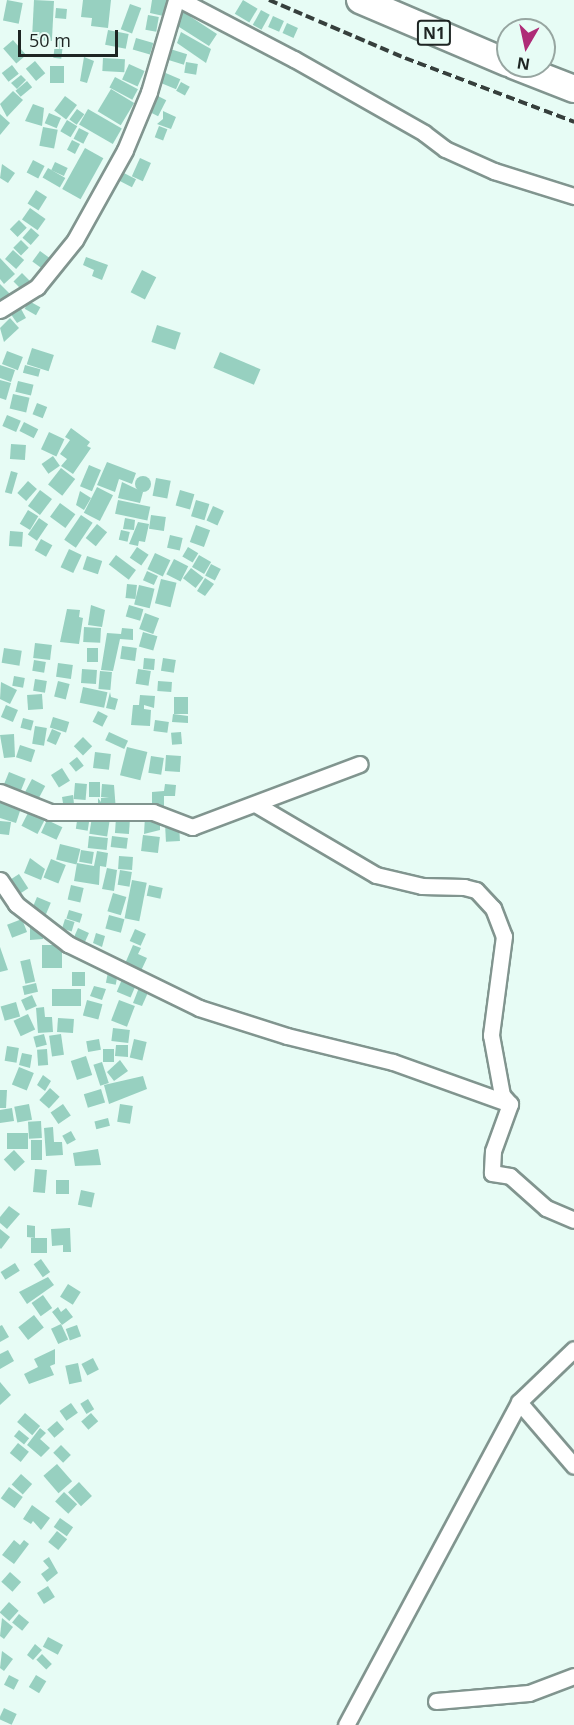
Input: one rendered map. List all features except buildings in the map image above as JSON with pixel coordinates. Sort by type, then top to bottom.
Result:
[{"type":"highway","name":"N1","points":[[360,0],[496,58]]},
{"type":"highway","points":[[546,78],[574,89]]},
{"type":"street","points":[[0,310],[37,287],[79,231],[124,150],[145,101],[176,0]]},
{"type":"street","points":[[181,0],[211,13],[364,99],[445,149],[494,171],[574,196]]},
{"type":"street","points":[[0,792],[50,812],[153,812],[192,827],[257,805],[360,764]]},
{"type":"street","points":[[257,805],[376,875],[422,886],[464,886],[476,890],[493,908],[504,936],[491,1035],[502,1095],[510,1104]]},
{"type":"street","points":[[0,880],[16,904],[68,944],[200,1008],[287,1036],[382,1059],[510,1104]]},
{"type":"street","points":[[510,1104],[493,1151],[492,1173],[510,1176],[546,1208],[574,1220]]},
{"type":"street","points":[[346,1725],[519,1401],[574,1349]]},
{"type":"street","points":[[519,1401],[574,1466]]},
{"type":"street","points":[[436,1701],[528,1692],[574,1676]]},
{"type":"railway","points":[[269,0],[405,58],[574,122]]}]
